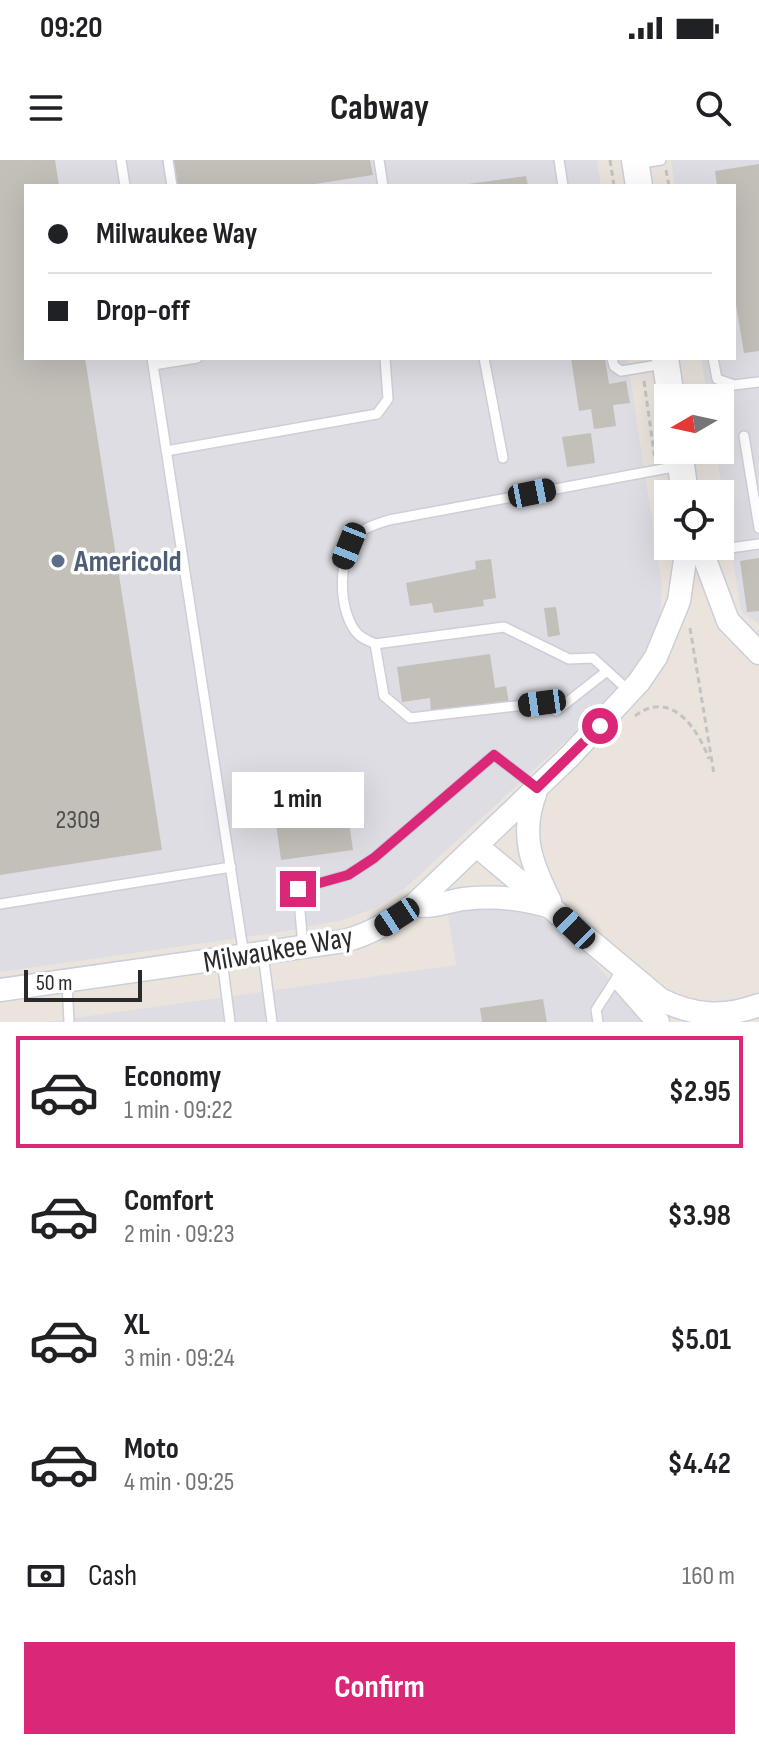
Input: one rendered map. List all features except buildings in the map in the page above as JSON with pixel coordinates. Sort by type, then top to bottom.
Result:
[{"type":"main road","points":[[665,361],[669,384]]},
{"type":"street","name":"Milwaukee Way","points":[[0,990],[243,957],[362,936],[414,905],[537,788],[625,713],[629,691],[656,657],[669,629],[691,560]]},
{"type":"street","points":[[701,560],[728,621],[759,653]]},
{"type":"street","points":[[537,788],[527,817],[527,840],[531,863],[554,909]]},
{"type":"street","points":[[477,846],[660,999],[687,1010],[717,1014],[759,1005]]},
{"type":"street","points":[[414,905],[428,908],[460,900],[503,898],[554,909]]},
{"type":"street","points":[[593,946],[658,1022]]},
{"type":"lane","points":[[121,160],[125,184]]},
{"type":"lane","points":[[168,160],[172,184]]},
{"type":"lane","points":[[383,184],[379,161],[390,160]]},
{"type":"lane","points":[[559,160],[563,184]]},
{"type":"lane","points":[[174,360],[152,362],[243,957],[272,1022]]},
{"type":"lane","points":[[166,451],[377,414],[388,399],[385,360]]},
{"type":"lane","points":[[484,360],[503,458]]},
{"type":"lane","points":[[612,360],[614,366],[621,371],[665,361]]},
{"type":"lane","points":[[713,360],[717,379],[734,385],[759,382]]},
{"type":"lane","points":[[744,436],[755,478],[759,528]]},
{"type":"lane","points":[[629,691],[593,658],[569,659],[504,627],[375,644],[359,635],[350,622],[340,566],[349,546],[361,532],[389,520],[654,464]]},
{"type":"lane","points":[[734,546],[759,544]]},
{"type":"lane","points":[[375,644],[384,696],[410,718],[542,703],[556,711],[607,671]]},
{"type":"lane","points":[[303,947],[298,889],[348,875],[374,858],[494,755],[537,788]]},
{"type":"lane","points":[[0,904],[231,867]]},
{"type":"lane","points":[[230,1022],[243,957]]},
{"type":"lane","points":[[598,1022],[596,1010],[618,976]]},
{"type":"lane","points":[[67,981],[69,1022]]},
{"type":"path","points":[[617,184],[641,165],[666,184]]},
{"type":"path","points":[[625,713],[661,707],[682,714],[696,727],[714,774],[689,624]]},
{"type":"shaded area","points":[[0,160],[597,160],[601,184],[24,184],[24,360],[627,360],[654,532],[654,560],[658,560],[662,584],[660,618],[643,665],[597,712],[404,889],[375,908],[343,920],[280,932],[0,972]]},
{"type":"shaded area","points":[[671,160],[759,160],[759,624],[741,611],[733,560],[734,480],[721,480],[718,464],[734,464],[734,384],[706,384],[701,360],[736,360],[736,184],[675,184]]},
{"type":"shaded area","points":[[464,906],[519,909],[551,923],[579,945],[647,1022],[46,1022],[456,965],[447,909]]},
{"type":"place","name":"Americold","points":[[58,561]]},
{"type":"route","points":[[298,889],[348,875],[374,858],[494,755],[537,788],[600,726]]}]
